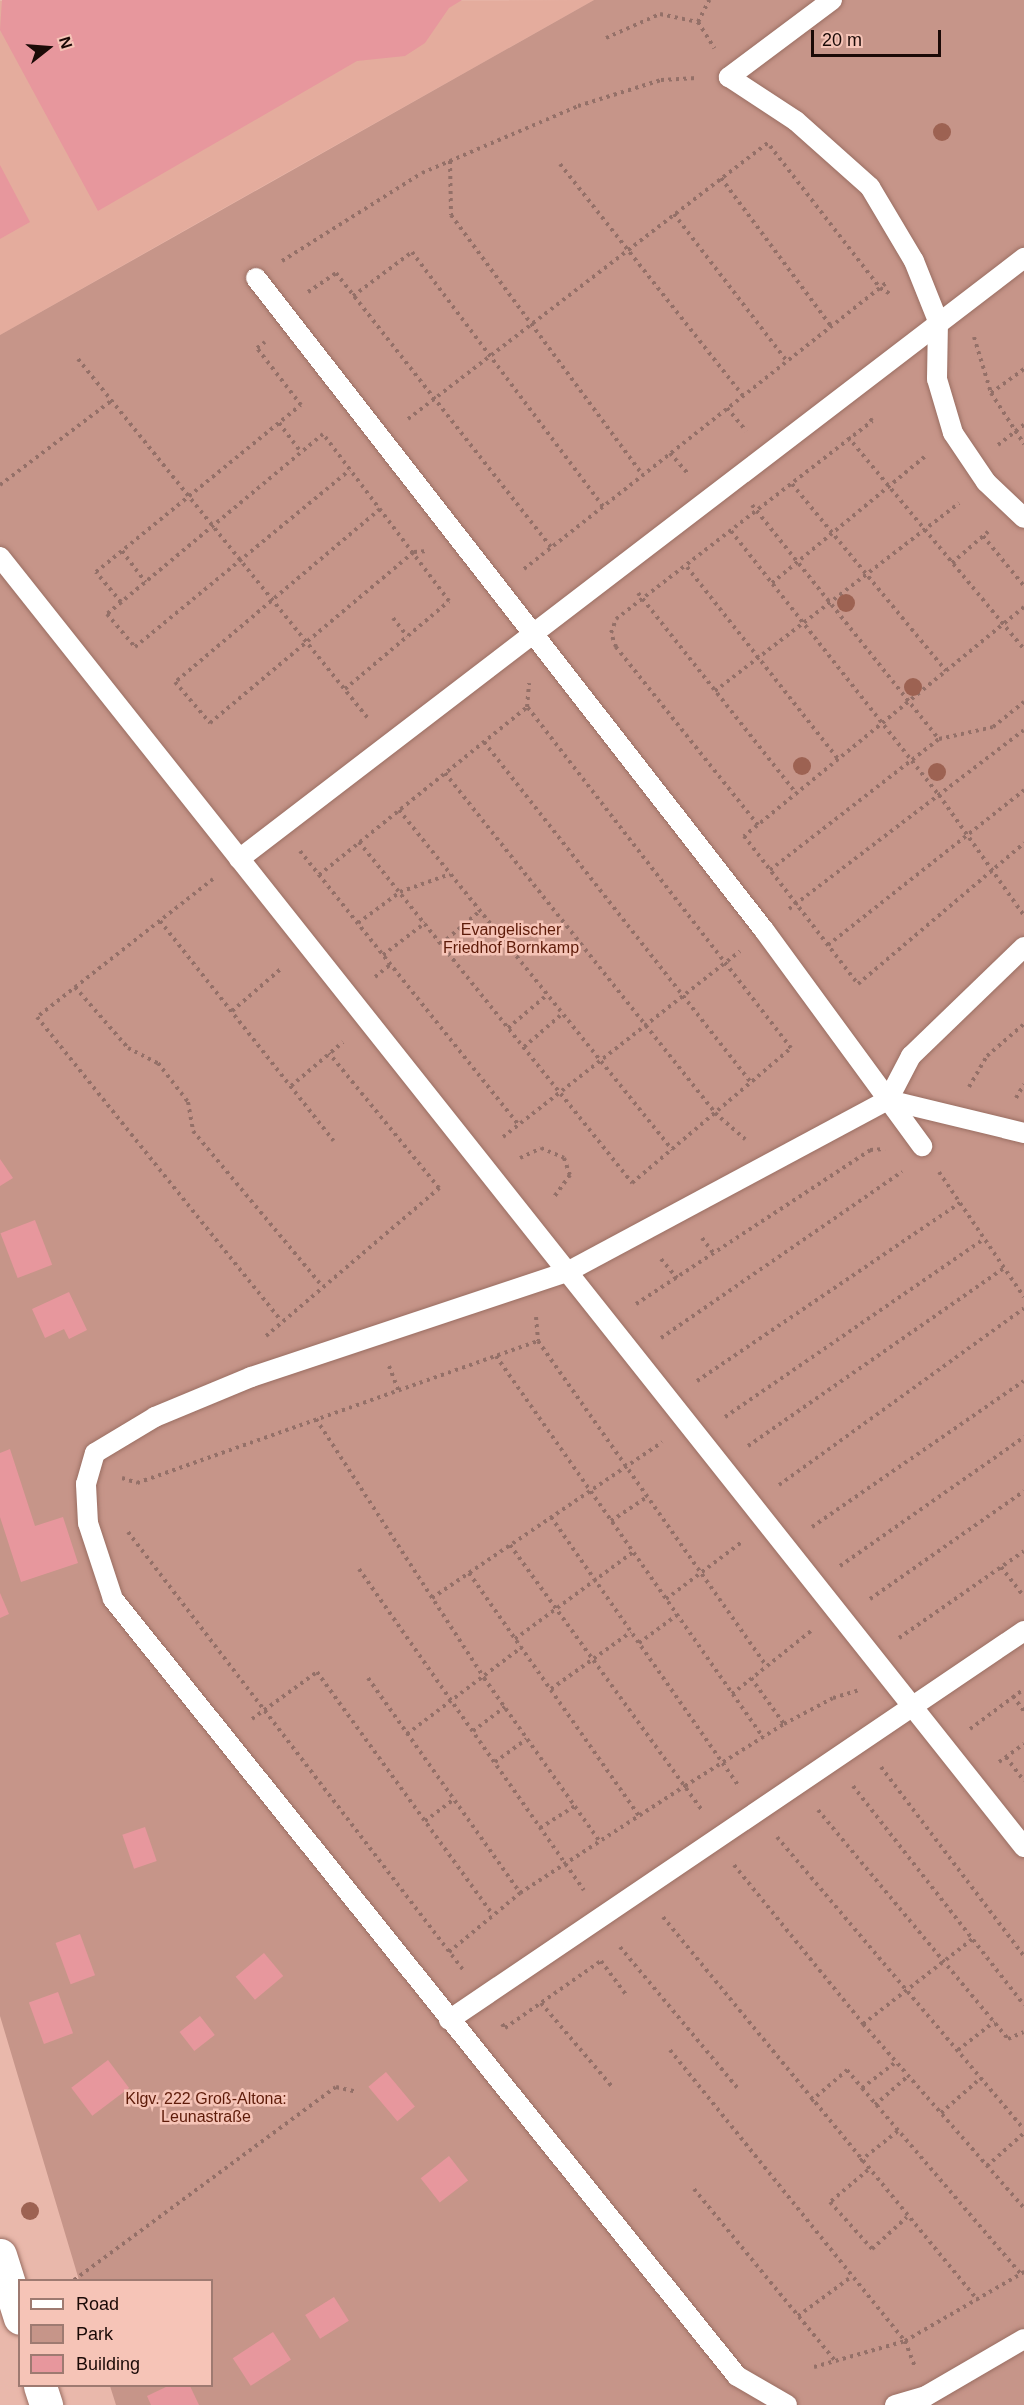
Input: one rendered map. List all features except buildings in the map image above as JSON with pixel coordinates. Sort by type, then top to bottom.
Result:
[{"type":"street","points":[[0,2255],[18,2312]]},
{"type":"street","points":[[41,2387],[46,2405]]},
{"type":"lane","points":[[832,0],[729,76],[796,121],[870,187],[914,261],[938,321],[937,379],[953,433],[986,482],[1019,513]]},
{"type":"lane","points":[[239,859],[388,742],[938,321],[1024,258]]},
{"type":"lane","points":[[256,278],[381,440],[500,588],[764,930],[925,1150]]},
{"type":"lane","points":[[0,557],[1024,1847]]},
{"type":"lane","points":[[787,2405],[737,2376],[113,1599],[88,1523],[86,1484],[95,1453],[155,1417],[251,1377],[567,1272],[770,1161],[888,1100],[911,1056],[1024,947]]},
{"type":"lane","points":[[888,1100],[1024,1133]]},
{"type":"lane","points":[[450,2020],[1024,1631]]},
{"type":"lane","points":[[895,2405],[926,2396],[1024,2339]]},
{"type":"path","points":[[698,22],[709,0]]},
{"type":"path","points":[[256,278],[422,173],[578,106],[651,84],[729,76],[698,22],[660,14],[606,38]]},
{"type":"path","points":[[381,440],[796,121]]},
{"type":"path","points":[[768,143],[880,288],[938,321]]},
{"type":"path","points":[[450,161],[451,215],[643,475]]},
{"type":"path","points":[[560,164],[743,396]]},
{"type":"path","points":[[721,178],[831,326]]},
{"type":"path","points":[[674,214],[787,361]]},
{"type":"path","points":[[353,296],[412,252],[603,506]]},
{"type":"path","points":[[500,588],[914,261]]},
{"type":"path","points":[[336,273],[552,547]]},
{"type":"path","points":[[973,333],[991,393],[1024,444]]},
{"type":"path","points":[[78,359],[388,742]]},
{"type":"path","points":[[991,393],[1024,369]]},
{"type":"path","points":[[0,485],[111,401]]},
{"type":"path","points":[[121,602],[96,572],[301,405]]},
{"type":"path","points":[[825,408],[1024,649]]},
{"type":"path","points":[[758,825],[616,647],[611,633],[616,619],[687,567],[872,421]]},
{"type":"path","points":[[279,423],[301,452]]},
{"type":"path","points":[[772,583],[953,433]]},
{"type":"path","points":[[345,689],[449,601],[323,434],[107,614],[135,646],[350,470]]},
{"type":"path","points":[[731,480],[910,700],[939,739]]},
{"type":"path","points":[[715,691],[986,482]]},
{"type":"path","points":[[792,484],[946,670]]},
{"type":"path","points":[[708,498],[881,724],[939,795],[1024,916]]},
{"type":"path","points":[[380,509],[175,682],[210,723],[414,552]]},
{"type":"path","points":[[952,563],[983,536],[1019,513]]},
{"type":"path","points":[[983,536],[1024,586]]},
{"type":"path","points":[[122,551],[146,582]]},
{"type":"path","points":[[617,567],[796,793]]},
{"type":"path","points":[[687,567],[838,759]]},
{"type":"path","points":[[1024,607],[744,836],[858,984],[1024,843]]},
{"type":"path","points":[[393,618],[407,636]]},
{"type":"path","points":[[770,870],[939,739],[993,727],[1024,702]]},
{"type":"path","points":[[319,875],[359,842],[527,707],[791,1048],[632,1183],[359,842]]},
{"type":"path","points":[[477,1158],[725,965],[796,903],[1024,730]]},
{"type":"path","points":[[484,742],[751,1082]]},
{"type":"path","points":[[445,773],[715,1113],[770,1161]]},
{"type":"path","points":[[828,945],[1024,790]]},
{"type":"path","points":[[399,810],[672,1150]]},
{"type":"path","points":[[281,827],[519,1125]]},
{"type":"path","points":[[239,859],[37,1017],[281,1321]]},
{"type":"path","points":[[358,923],[400,892],[450,874]]},
{"type":"path","points":[[441,944],[480,911]]},
{"type":"path","points":[[160,921],[334,1141]]},
{"type":"path","points":[[383,955],[425,923]]},
{"type":"path","points":[[232,1011],[309,945]]},
{"type":"path","points":[[75,987],[128,1048],[158,1063],[188,1102],[193,1131],[322,1286]]},
{"type":"path","points":[[508,1028],[547,995]]},
{"type":"path","points":[[524,1047],[562,1014]]},
{"type":"path","points":[[291,1086],[368,1020]]},
{"type":"path","points":[[952,1117],[987,1056],[1024,1024]]},
{"type":"path","points":[[256,1345],[281,1321],[439,1188],[329,1053]]},
{"type":"path","points":[[493,1179],[531,1150],[549,1149],[564,1158],[570,1175],[555,1196]]},
{"type":"path","points":[[607,1323],[870,1150],[925,1150]]},
{"type":"path","points":[[925,1150],[1024,1297]]},
{"type":"path","points":[[634,1356],[925,1150]]},
{"type":"path","points":[[669,1400],[960,1203]]},
{"type":"path","points":[[432,1598],[626,1467],[693,1430],[984,1239]]},
{"type":"path","points":[[721,1465],[1004,1268]]},
{"type":"path","points":[[752,1505],[1024,1308]]},
{"type":"path","points":[[137,1483],[538,1341],[766,1666]]},
{"type":"path","points":[[496,1356],[763,1738]]},
{"type":"path","points":[[785,1546],[1024,1380]]},
{"type":"path","points":[[316,1419],[484,1678],[600,1842]]},
{"type":"path","points":[[815,1584],[1024,1437]]},
{"type":"path","points":[[732,1694],[766,1666],[839,1614],[1024,1491]]},
{"type":"path","points":[[611,1521],[647,1497]]},
{"type":"path","points":[[551,1517],[756,1811]]},
{"type":"path","points":[[666,1599],[767,1524]]},
{"type":"path","points":[[126,1529],[449,1952],[520,1893],[784,1724],[832,1698],[892,1680]]},
{"type":"path","points":[[510,1545],[720,1835]]},
{"type":"path","points":[[872,1656],[1024,1551]]},
{"type":"path","points":[[515,1639],[633,1552]]},
{"type":"path","points":[[1001,1567],[1024,1596]]},
{"type":"path","points":[[359,1569],[603,1917]]},
{"type":"path","points":[[469,1573],[639,1816]]},
{"type":"path","points":[[639,1643],[677,1615]]},
{"type":"path","points":[[551,1689],[632,1632]]},
{"type":"path","points":[[407,1734],[522,1647]]},
{"type":"path","points":[[264,1711],[317,1672],[493,1915]]},
{"type":"path","points":[[368,1678],[520,1893]]},
{"type":"path","points":[[751,1678],[784,1724]]},
{"type":"path","points":[[945,1748],[1024,1689]]},
{"type":"path","points":[[1013,1696],[1024,1711]]},
{"type":"path","points":[[473,1731],[505,1707]]},
{"type":"path","points":[[495,1762],[527,1738]]},
{"type":"path","points":[[1006,1758],[1024,1781]]},
{"type":"path","points":[[879,1764],[1024,1956]]},
{"type":"path","points":[[851,1783],[1024,2005]]},
{"type":"path","points":[[424,1821],[454,1799]]},
{"type":"path","points":[[540,1828],[575,1806]]},
{"type":"path","points":[[816,1808],[1008,2039],[1024,2032]]},
{"type":"path","points":[[777,1836],[1024,2131],[987,2166]]},
{"type":"path","points":[[735,1867],[863,2024],[1024,2208]]},
{"type":"path","points":[[663,1917],[860,2161],[978,2300]]},
{"type":"path","points":[[863,2024],[974,1938]]},
{"type":"path","points":[[620,1947],[740,2090]]},
{"type":"path","points":[[601,1961],[627,1996]]},
{"type":"path","points":[[541,2003],[613,2088]]},
{"type":"path","points":[[958,2050],[994,2022]]},
{"type":"path","points":[[670,2050],[851,2277],[905,2341],[926,2396]]},
{"type":"path","points":[[862,2088],[896,2062]]},
{"type":"path","points":[[811,2101],[847,2070],[1022,2273],[905,2341],[814,2367]]},
{"type":"path","points":[[875,2105],[908,2076]]},
{"type":"path","points":[[941,2113],[981,2078]]},
{"type":"path","points":[[75,2279],[336,2087],[357,2092]]},
{"type":"path","points":[[860,2161],[898,2131]]},
{"type":"path","points":[[868,2170],[830,2202],[872,2249],[907,2217]]},
{"type":"path","points":[[694,2189],[836,2362]]},
{"type":"path","points":[[798,2316],[851,2277]]},
{"type":"shaded area","points":[[594,0],[215,213],[0,335],[0,1]]},
{"type":"green space","name":"Evangelischer Friedhof Bornkamp","points":[[594,0],[1024,0],[1024,2405],[116,2405],[110,2387],[213,2387],[213,2279],[79,2279],[0,2016],[0,335]]},
{"type":"park label","name":"Klgv. 222 Groß-Altona: Leunastraße","points":[[206,2108]]}]
